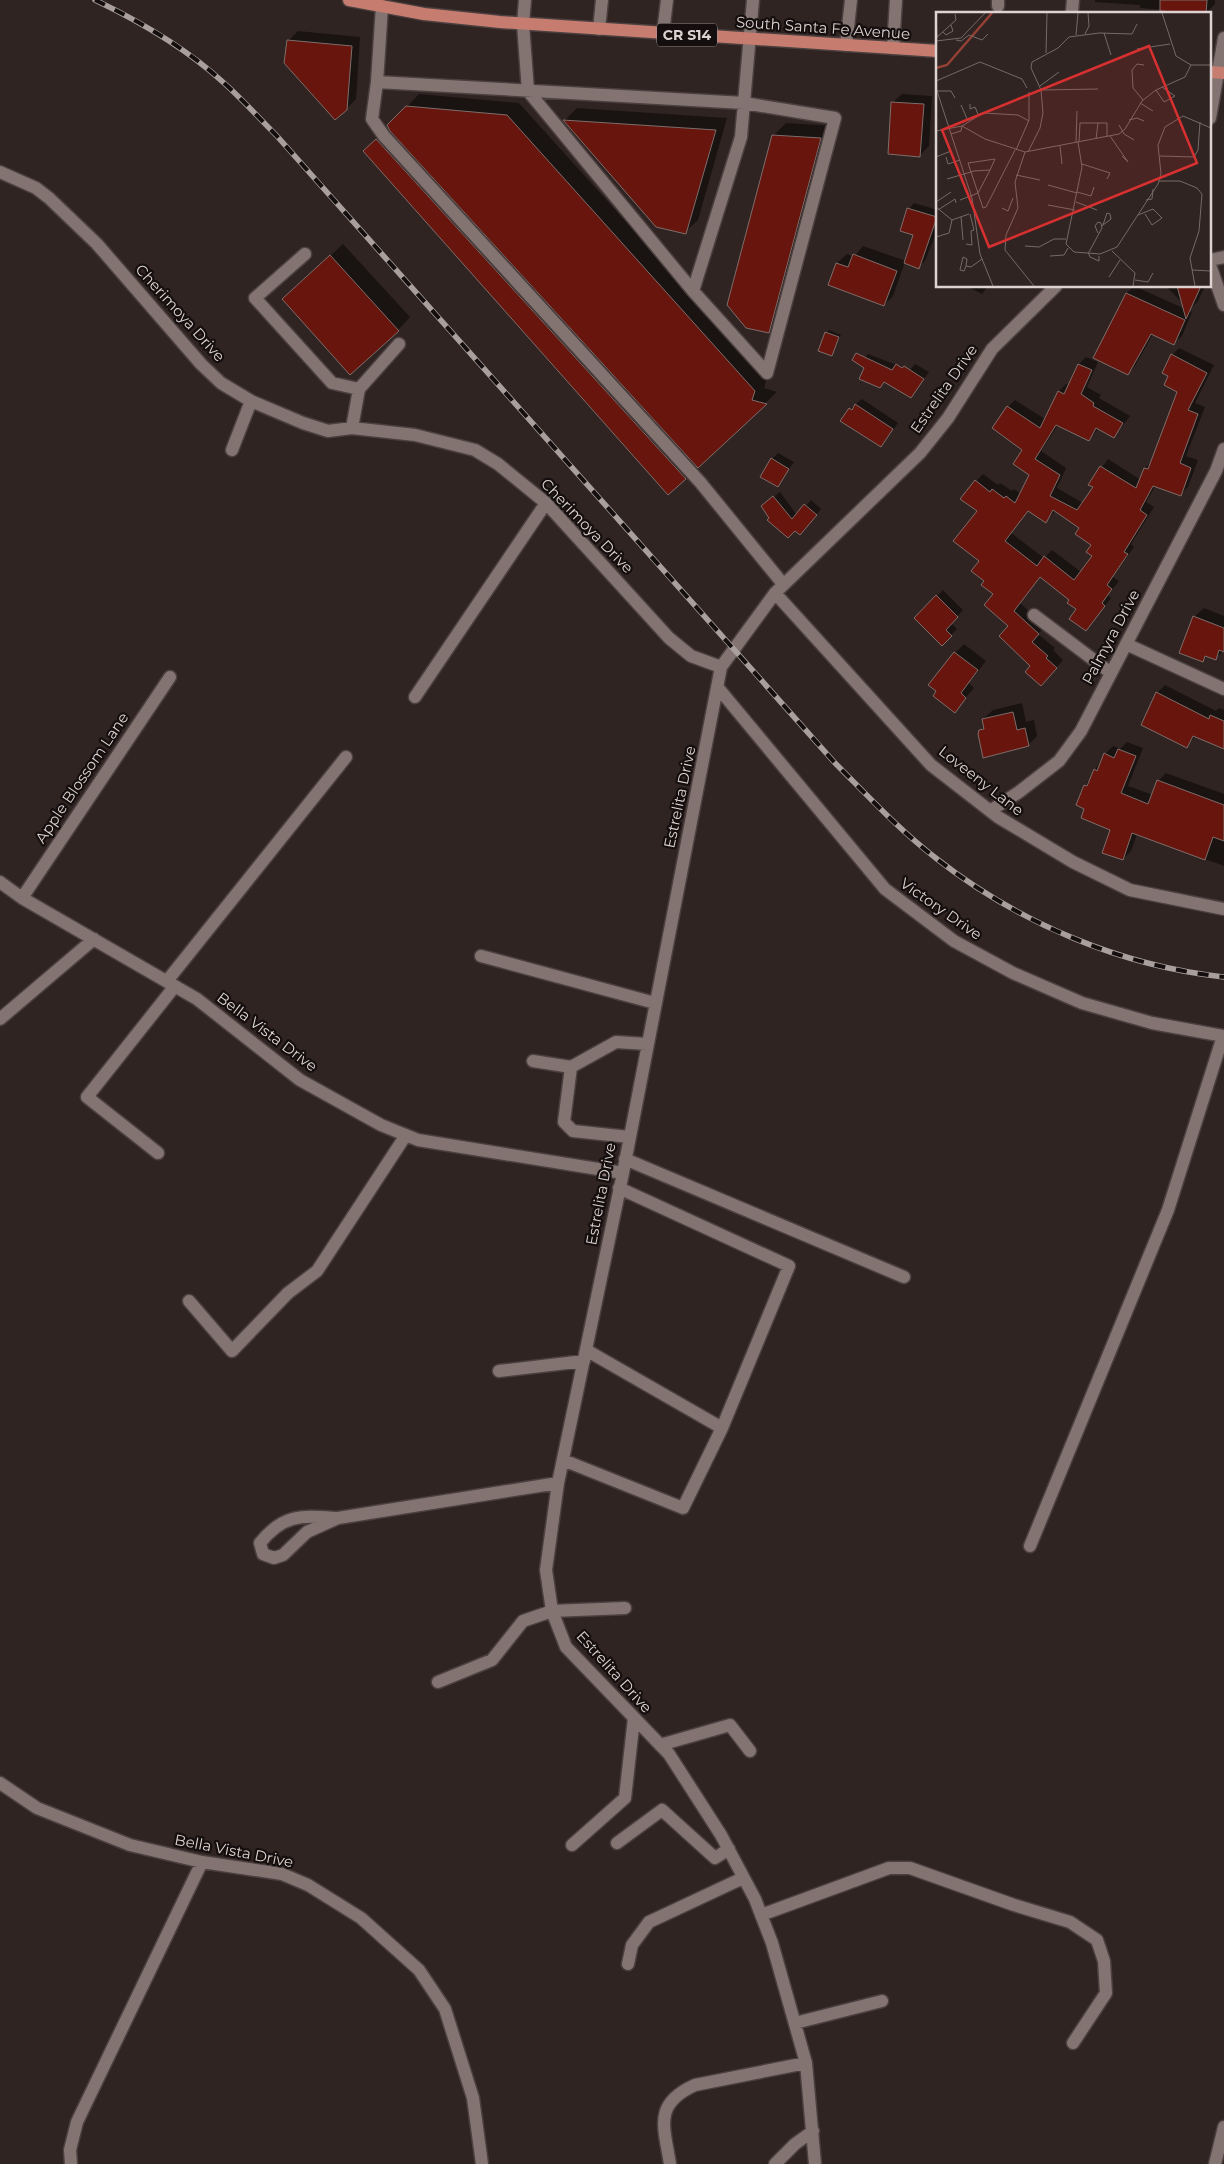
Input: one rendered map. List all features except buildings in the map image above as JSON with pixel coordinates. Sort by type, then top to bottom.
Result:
[{"type":"main road","name":"South Santa Fe Avenue","points":[[349,0],[365,1],[424,14],[523,24],[936,51]]},
{"type":"street","points":[[377,82],[528,91],[744,104],[835,118],[767,373],[694,291],[528,91],[523,24],[525,0]]},
{"type":"street","points":[[599,29],[602,0]]},
{"type":"street","points":[[663,33],[667,0]]},
{"type":"street","points":[[694,291],[741,136],[753,0]]},
{"type":"street","points":[[846,45],[851,0]]},
{"type":"street","points":[[893,48],[896,0]]},
{"type":"street","name":"Loveeny Lane","points":[[382,6],[377,82],[372,119],[384,136],[700,482],[779,588],[931,765],[990,811],[1072,862],[1130,890],[1224,909]]},
{"type":"street","points":[[1212,107],[1224,38]]},
{"type":"street","name":"Cherimoya Drive","points":[[0,172],[36,188],[49,198],[97,244],[200,364],[221,383],[251,401],[303,423],[328,431],[352,428],[415,435],[475,450],[514,475],[546,503],[669,638],[691,656],[721,667]]},
{"type":"street","points":[[305,254],[255,298],[332,383],[359,389]]},
{"type":"street","points":[[1212,271],[1224,304]]},
{"type":"street","name":"Estrelita Drive","points":[[815,2164],[806,2063],[772,1943],[761,1915],[729,1850],[669,1754],[566,1647],[552,1611],[546,1570],[558,1482],[630,1136],[654,1003],[719,689],[721,667],[779,588],[920,453],[948,418],[992,349],[1054,288]]},
{"type":"street","points":[[352,428],[359,389],[399,344]]},
{"type":"street","points":[[232,450],[251,401]]},
{"type":"street","name":"Palmyra Drive","points":[[990,811],[1019,792],[1059,761],[1081,731],[1216,471],[1224,449]]},
{"type":"street","points":[[415,697],[546,503]]},
{"type":"street","points":[[1034,615],[1111,673]]},
{"type":"street","points":[[1126,644],[1224,689]]},
{"type":"street","name":"Apple Blossom Lane","points":[[22,898],[170,677]]},
{"type":"street","name":"Victory Drive","points":[[719,689],[886,889],[954,941],[1013,973],[1082,1003],[1152,1023],[1223,1036]]},
{"type":"street","points":[[158,1153],[88,1096],[170,984],[346,757]]},
{"type":"street","name":"Bella Vista Drive","points":[[0,882],[22,898],[197,999],[300,1080],[381,1125],[418,1140],[622,1173]]},
{"type":"street","points":[[0,1019],[94,939]]},
{"type":"street","points":[[481,956],[654,1003]]},
{"type":"street","points":[[1030,1546],[1168,1210],[1223,1036]]},
{"type":"street","points":[[533,1061],[571,1067],[616,1042],[647,1044]]},
{"type":"street","points":[[571,1067],[564,1122],[573,1131],[630,1136]]},
{"type":"street","points":[[189,1301],[232,1351],[288,1293],[317,1271],[406,1135]]},
{"type":"street","points":[[625,1159],[904,1277]]},
{"type":"street","points":[[563,1460],[683,1508],[722,1428],[789,1266],[619,1188]]},
{"type":"street","points":[[499,1371],[585,1356],[722,1428]]},
{"type":"street","points":[[338,1518],[307,1532],[283,1555],[274,1558],[263,1554],[260,1543],[271,1529],[297,1516],[338,1518],[558,1482]]},
{"type":"street","points":[[438,1682],[492,1660],[523,1621],[552,1611],[625,1608]]},
{"type":"street","points":[[572,1846],[624,1798],[634,1718]]},
{"type":"street","points":[[660,1745],[730,1725],[750,1751]]},
{"type":"street","name":"Bella Vista Drive","points":[[0,1783],[37,1808],[130,1845],[202,1862],[282,1874],[308,1885],[361,1918],[418,1970],[445,2009],[473,2098],[482,2164]]},
{"type":"street","points":[[617,1842],[662,1810],[715,1858],[729,1850]]},
{"type":"street","points":[[70,2164],[70,2150],[77,2122],[202,1862]]},
{"type":"street","points":[[761,1915],[889,1868],[910,1868],[1014,1905],[1070,1922],[1097,1940],[1104,1961],[1106,1993],[1073,2043]]},
{"type":"street","points":[[628,1964],[632,1945],[649,1922],[744,1878]]},
{"type":"street","points":[[795,2023],[882,2001]]},
{"type":"street","points":[[670,2164],[662,2118],[665,2107],[681,2091],[695,2085],[806,2063]]},
{"type":"street","points":[[1215,2164],[1224,2127]]},
{"type":"street","points":[[775,2164],[795,2144],[813,2131]]},
{"type":"railway","points":[[95,0],[129,17],[194,58],[231,89],[276,135],[835,763],[910,837],[969,882],[1037,922],[1110,952],[1147,963],[1224,977]]}]
